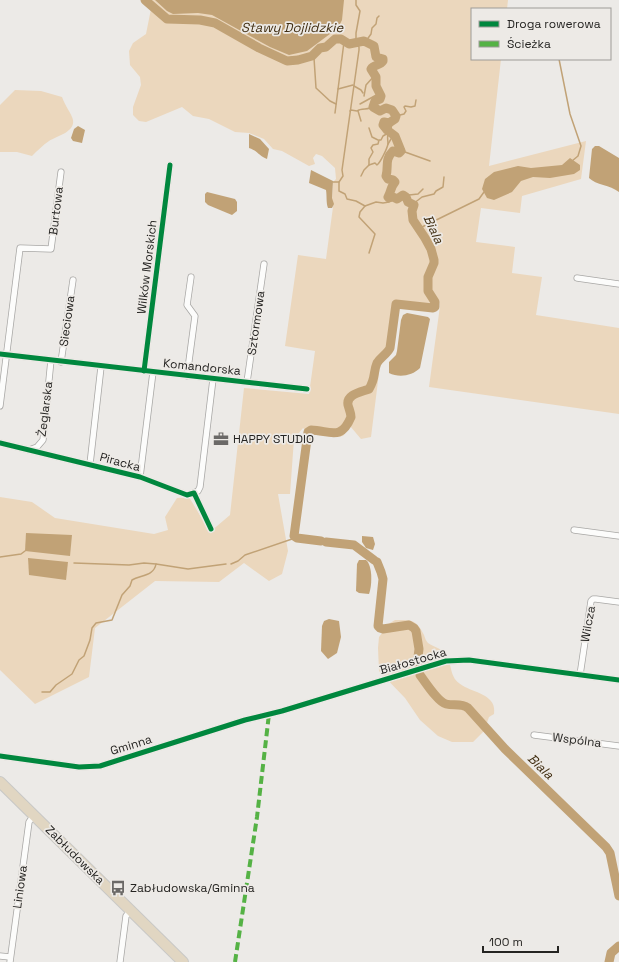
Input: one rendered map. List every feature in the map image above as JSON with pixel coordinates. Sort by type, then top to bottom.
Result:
[{"type":"highway","name":"Zabłudowska","points":[[0,782],[183,962]]},
{"type":"street","name":"Wilków Morskich","points":[[144,371],[170,165]]},
{"type":"street","name":"Burtowa","points":[[3,354],[20,248],[52,249],[61,172]]},
{"type":"street","name":"Sztormowa","points":[[248,382],[264,264]]},
{"type":"street","points":[[187,376],[195,316],[187,305],[191,277]]},
{"type":"street","points":[[577,278],[619,284]]},
{"type":"street","name":"Sieciowa","points":[[61,362],[73,280]]},
{"type":"street","name":"Komandorska","points":[[3,354],[101,367],[307,389]]},
{"type":"street","points":[[0,406],[3,354]]},
{"type":"street","name":"Żeglarska","points":[[29,450],[37,447],[42,440],[51,360]]},
{"type":"street","points":[[90,464],[101,367]]},
{"type":"street","points":[[140,477],[153,372]]},
{"type":"street","points":[[211,529],[194,493],[198,491],[200,487],[213,379]]},
{"type":"street","name":"Piracka","points":[[0,443],[140,477],[183,494],[191,495],[194,493]]},
{"type":"street","points":[[574,530],[619,536]]},
{"type":"street","name":"Wilcza","points":[[580,675],[590,601],[596,599],[619,602]]},
{"type":"street","name":"Białostocka","points":[[264,714],[282,711],[419,669],[455,660],[469,660],[619,680]]},
{"type":"street","name":"Gminna","points":[[0,756],[79,766],[100,766],[264,714]]},
{"type":"street","name":"Wspólna","points":[[534,735],[619,746]]},
{"type":"street","name":"Liniowa","points":[[10,960],[29,822],[34,815]]},
{"type":"street","points":[[120,962],[126,916],[131,910]]},
{"type":"street","points":[[0,956],[10,960]]},
{"type":"shaded area","points":[[142,0],[508,0],[507,8],[471,8],[471,60],[501,60],[489,166],[586,141],[581,179],[522,196],[520,213],[481,208],[476,242],[515,247],[512,273],[542,277],[536,315],[619,328],[619,414],[429,387],[440,306],[439,301],[433,293],[432,298],[435,302],[435,307],[397,304],[398,307],[392,351],[380,365],[371,437],[361,439],[350,426],[343,436],[336,437],[310,434],[303,428],[294,439],[290,494],[278,494],[288,551],[282,574],[269,581],[244,563],[219,582],[155,581],[95,628],[89,677],[35,704],[0,670],[0,497],[32,502],[55,518],[154,534],[168,530],[165,517],[177,498],[189,497],[210,532],[230,515],[244,388],[309,394],[315,351],[285,346],[298,255],[326,259],[333,207],[333,182],[336,179],[335,168],[322,156],[316,154],[313,158],[315,164],[309,166],[282,151],[273,149],[264,139],[249,133],[235,132],[209,119],[193,116],[182,107],[146,122],[139,121],[133,115],[133,107],[141,85],[140,77],[130,65],[129,51],[133,43],[146,34],[151,9]]},
{"type":"shaded area","points":[[15,90],[41,91],[62,97],[73,120],[73,124],[68,131],[49,141],[32,156],[17,152],[0,152],[0,105]]},
{"type":"shaded area","points":[[395,620],[416,623],[428,643],[445,653],[456,680],[465,687],[485,696],[492,703],[494,714],[489,717],[484,731],[473,742],[452,742],[438,736],[420,720],[405,698],[379,671],[379,637],[390,623]]},
{"type":"water","name":"Stawy Dojlidzkie","points":[[155,0],[344,0],[342,20],[338,28],[307,51],[289,55],[270,47],[212,15],[198,13],[173,14],[167,11]]},
{"type":"water","points":[[333,37],[344,39],[349,44],[334,41],[326,50],[317,48],[318,44],[323,46]]},
{"type":"water","points":[[78,126],[85,130],[82,143],[73,141],[71,138],[74,129]]},
{"type":"water","points":[[249,134],[260,139],[269,149],[267,159],[249,148]]},
{"type":"water","points":[[595,146],[599,146],[619,158],[619,192],[589,178],[592,149]]},
{"type":"water","points":[[570,158],[580,165],[580,170],[574,174],[550,178],[533,177],[521,181],[512,192],[494,200],[487,198],[482,189],[485,179],[494,172],[518,166],[531,168],[562,165]]},
{"type":"water","points":[[311,170],[333,181],[332,198],[334,204],[332,208],[328,208],[326,190],[309,183]]},
{"type":"water","points":[[207,192],[235,199],[237,202],[237,211],[232,215],[208,205],[205,202],[205,194]]},
{"type":"water","points":[[407,313],[428,317],[430,319],[420,368],[413,373],[401,376],[393,375],[389,373],[389,362],[396,355],[401,320],[403,315]]},
{"type":"water","points":[[26,533],[72,535],[70,556],[25,551]]},
{"type":"water","points":[[362,536],[373,537],[375,544],[373,550],[366,548],[362,542]]},
{"type":"water","points":[[28,558],[68,562],[66,580],[29,575]]},
{"type":"water","points":[[359,560],[366,560],[370,567],[371,586],[369,594],[359,593],[356,591],[357,564]]},
{"type":"water","points":[[329,619],[339,621],[341,637],[337,653],[328,659],[321,651],[322,626],[324,621]]},
{"type":"waterway","name":"Biala","points":[[145,0],[167,19],[200,20],[215,23],[259,48],[287,61],[312,56],[320,48],[326,47],[335,39],[341,39],[349,44],[364,41],[374,46],[376,57],[383,59],[382,63],[371,69],[376,77],[376,86],[381,96],[380,99],[375,101],[373,107],[380,111],[386,108],[392,110],[396,116],[395,119],[389,123],[384,122],[383,125],[395,136],[401,151],[399,153],[393,151],[388,160],[386,176],[388,179],[395,182],[388,197],[397,199],[403,195],[406,197],[408,202],[414,205],[412,211],[413,220],[431,249],[434,260],[428,277],[428,291],[435,302],[435,307],[396,304],[390,348],[377,363],[373,382],[369,389],[349,398],[348,405],[351,417],[347,424],[343,429],[335,433],[311,430],[308,432],[294,536],[297,538],[321,541]]},
{"type":"waterway","points":[[356,0],[356,5],[360,11],[356,33],[356,43],[359,50],[342,170],[343,176],[339,182],[339,191],[345,194],[347,199],[356,201],[365,206],[376,202],[389,202],[390,198]]},
{"type":"waterway","points":[[366,41],[371,34],[372,28],[376,24],[379,16]]},
{"type":"waterway","points":[[335,113],[344,42]]},
{"type":"waterway","points":[[313,55],[316,88],[330,101],[336,104]]},
{"type":"waterway","points":[[559,60],[570,114],[581,146],[578,156],[572,161]]},
{"type":"waterway","points":[[364,96],[366,85],[375,75]]},
{"type":"waterway","points":[[338,89],[353,85]]},
{"type":"waterway","points":[[354,86],[363,93]]},
{"type":"waterway","points":[[360,104],[380,93]]},
{"type":"waterway","points":[[396,116],[404,114],[406,111],[405,106],[415,106],[416,100]]},
{"type":"waterway","points":[[350,111],[357,111],[373,106]]},
{"type":"waterway","points":[[358,111],[361,121]]},
{"type":"waterway","points":[[361,176],[369,165],[369,159],[373,152],[371,148],[373,145],[378,144],[379,140],[390,132],[393,120]]},
{"type":"waterway","points":[[369,128],[372,137],[378,140]]},
{"type":"waterway","points":[[369,165],[375,163],[377,165],[380,162],[388,144],[388,134]]},
{"type":"waterway","points":[[388,144],[392,134]]},
{"type":"waterway","points":[[400,148],[404,149],[405,152],[430,161]]},
{"type":"waterway","points":[[413,204],[422,197],[434,194],[443,187],[444,177]]},
{"type":"waterway","points":[[333,182],[339,182]]},
{"type":"waterway","points":[[406,197],[409,195],[418,194],[423,189]]},
{"type":"waterway","points":[[420,228],[479,199],[484,192]]},
{"type":"waterway","points":[[365,206],[360,212],[359,217],[375,234],[369,253]]},
{"type":"waterway","points":[[231,564],[238,561],[245,555],[295,538]]},
{"type":"waterway","name":"Biala","points":[[326,542],[354,545],[374,560]]},
{"type":"waterway","points":[[0,557],[21,554],[25,551]]},
{"type":"waterway","name":"Biala","points":[[377,562],[383,579],[378,626],[383,629],[409,625],[414,628],[416,631],[419,649],[417,665]]},
{"type":"waterway","points":[[74,563],[129,565],[144,563],[188,569],[226,564]]},
{"type":"waterway","points":[[42,692],[50,692],[56,685],[72,674],[79,660],[84,656],[90,640],[92,628],[96,623],[112,620],[122,595],[130,586],[132,580],[147,575],[153,571],[156,564]]},
{"type":"waterway","name":"Biala","points":[[420,675],[432,692],[443,703],[468,708],[505,749],[606,847],[610,853],[619,896]]},
{"type":"waterway","name":"Biala","points":[[609,962],[611,953],[619,946]]},
{"type":"marked path","points":[[235,962],[257,817],[269,714]]},
{"type":"cycle path","points":[[144,371],[170,165]]},
{"type":"cycle path","points":[[0,354],[307,389]]},
{"type":"cycle path","points":[[0,443],[140,477],[187,495],[194,493],[211,529]]},
{"type":"cycle path","points":[[0,756],[79,767],[100,766],[245,720],[282,711],[446,661],[469,660],[619,680]]},
{"type":"place","name":"HAPPY STUDIO","points":[[221,439]]},
{"type":"place","name":"Zabłudowska/Gminna","points":[[118,888]]}]
